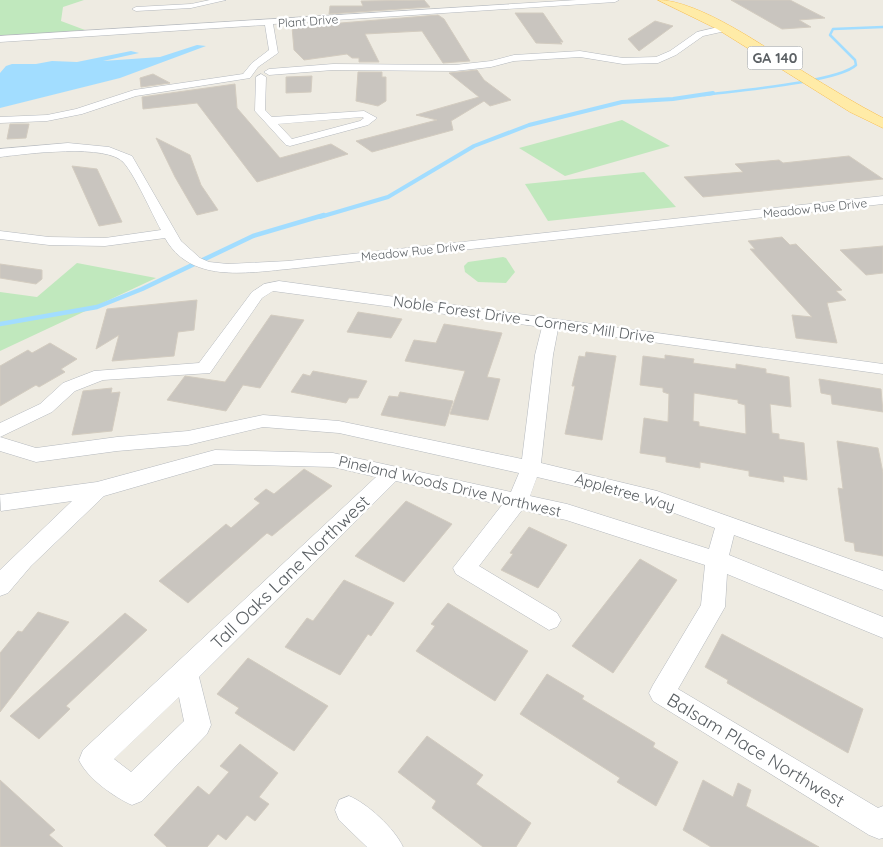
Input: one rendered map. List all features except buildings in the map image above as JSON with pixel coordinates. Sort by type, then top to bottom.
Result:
[{"type":"main road","name":"GA 140","points":[[663,0],[727,28],[860,112],[883,124]]},
{"type":"street","points":[[136,9],[191,6],[222,0]]},
{"type":"street","points":[[545,0],[568,0]]},
{"type":"street","name":"Plant Drive","points":[[0,40],[615,0]]},
{"type":"street","points":[[236,78],[246,76],[255,65],[274,53],[275,47],[270,37],[269,23]]},
{"type":"street","points":[[0,120],[47,118],[78,112],[134,93],[236,78],[334,67],[455,68],[491,64],[514,58],[580,54],[623,61],[658,60],[673,53],[700,34],[727,28]]},
{"type":"street","points":[[0,45],[152,34],[241,34]]},
{"type":"street","points":[[258,34],[270,37]]},
{"type":"street","points":[[255,65],[265,75]]},
{"type":"street","points":[[265,75],[260,111],[268,121],[290,143],[364,123],[372,118],[364,114],[268,121]]},
{"type":"street","name":"Meadow Rue Drive","points":[[0,153],[68,148],[109,151],[128,159],[170,233],[184,253],[195,261],[231,269],[297,264],[883,200]]},
{"type":"street","points":[[0,234],[49,241],[105,242],[170,233]]},
{"type":"street","name":"Noble Forest Drive - Corners Mill Drive","points":[[0,431],[46,408],[69,387],[100,375],[193,368],[204,369],[257,295],[269,287],[279,286],[883,369]]},
{"type":"street","points":[[549,620],[464,568],[518,500],[531,468],[544,355],[551,323]]},
{"type":"street","name":"Appletree Way","points":[[0,444],[36,455],[117,444],[188,438],[263,421],[339,427],[531,468],[650,496],[883,581]]},
{"type":"street","name":"Pineland Woods Drive Northwest","points":[[1,503],[97,490],[214,457],[333,460],[568,512],[717,560],[883,628]]},
{"type":"street","name":"Tall Oaks Lane Northwest","points":[[186,673],[198,725],[132,790],[93,760],[186,673],[393,472]]},
{"type":"street","points":[[0,586],[23,560],[97,490]]},
{"type":"street","name":"Balsam Place Northwest","points":[[726,525],[717,560],[713,607],[662,693],[881,822]]},
{"type":"street","points":[[349,810],[388,847]]},
{"type":"green space","points":[[0,0],[84,0],[63,7],[61,21],[85,30],[30,35],[0,35]]},
{"type":"green space","points":[[622,120],[670,146],[565,176],[519,148]]},
{"type":"green space","points":[[644,172],[676,207],[548,221],[525,184]]},
{"type":"green space","points":[[506,258],[515,272],[506,283],[478,282],[465,272],[464,266],[468,262]]},
{"type":"green space","points":[[77,263],[156,278],[0,351],[0,292],[37,297]]},
{"type":"water","points":[[197,45],[206,46],[120,78],[0,108],[0,73],[6,66],[12,64],[36,64],[52,61],[77,62],[131,51],[139,53],[103,61],[160,57]]},
{"type":"waterway","points":[[704,95],[808,81],[846,71],[856,65],[855,60],[830,35],[833,29],[883,27]]},
{"type":"waterway","points":[[320,217],[388,197],[474,146],[529,125],[622,102],[673,99],[713,93]]},
{"type":"waterway","points":[[0,324],[97,307],[142,289],[253,236],[324,215]]}]
